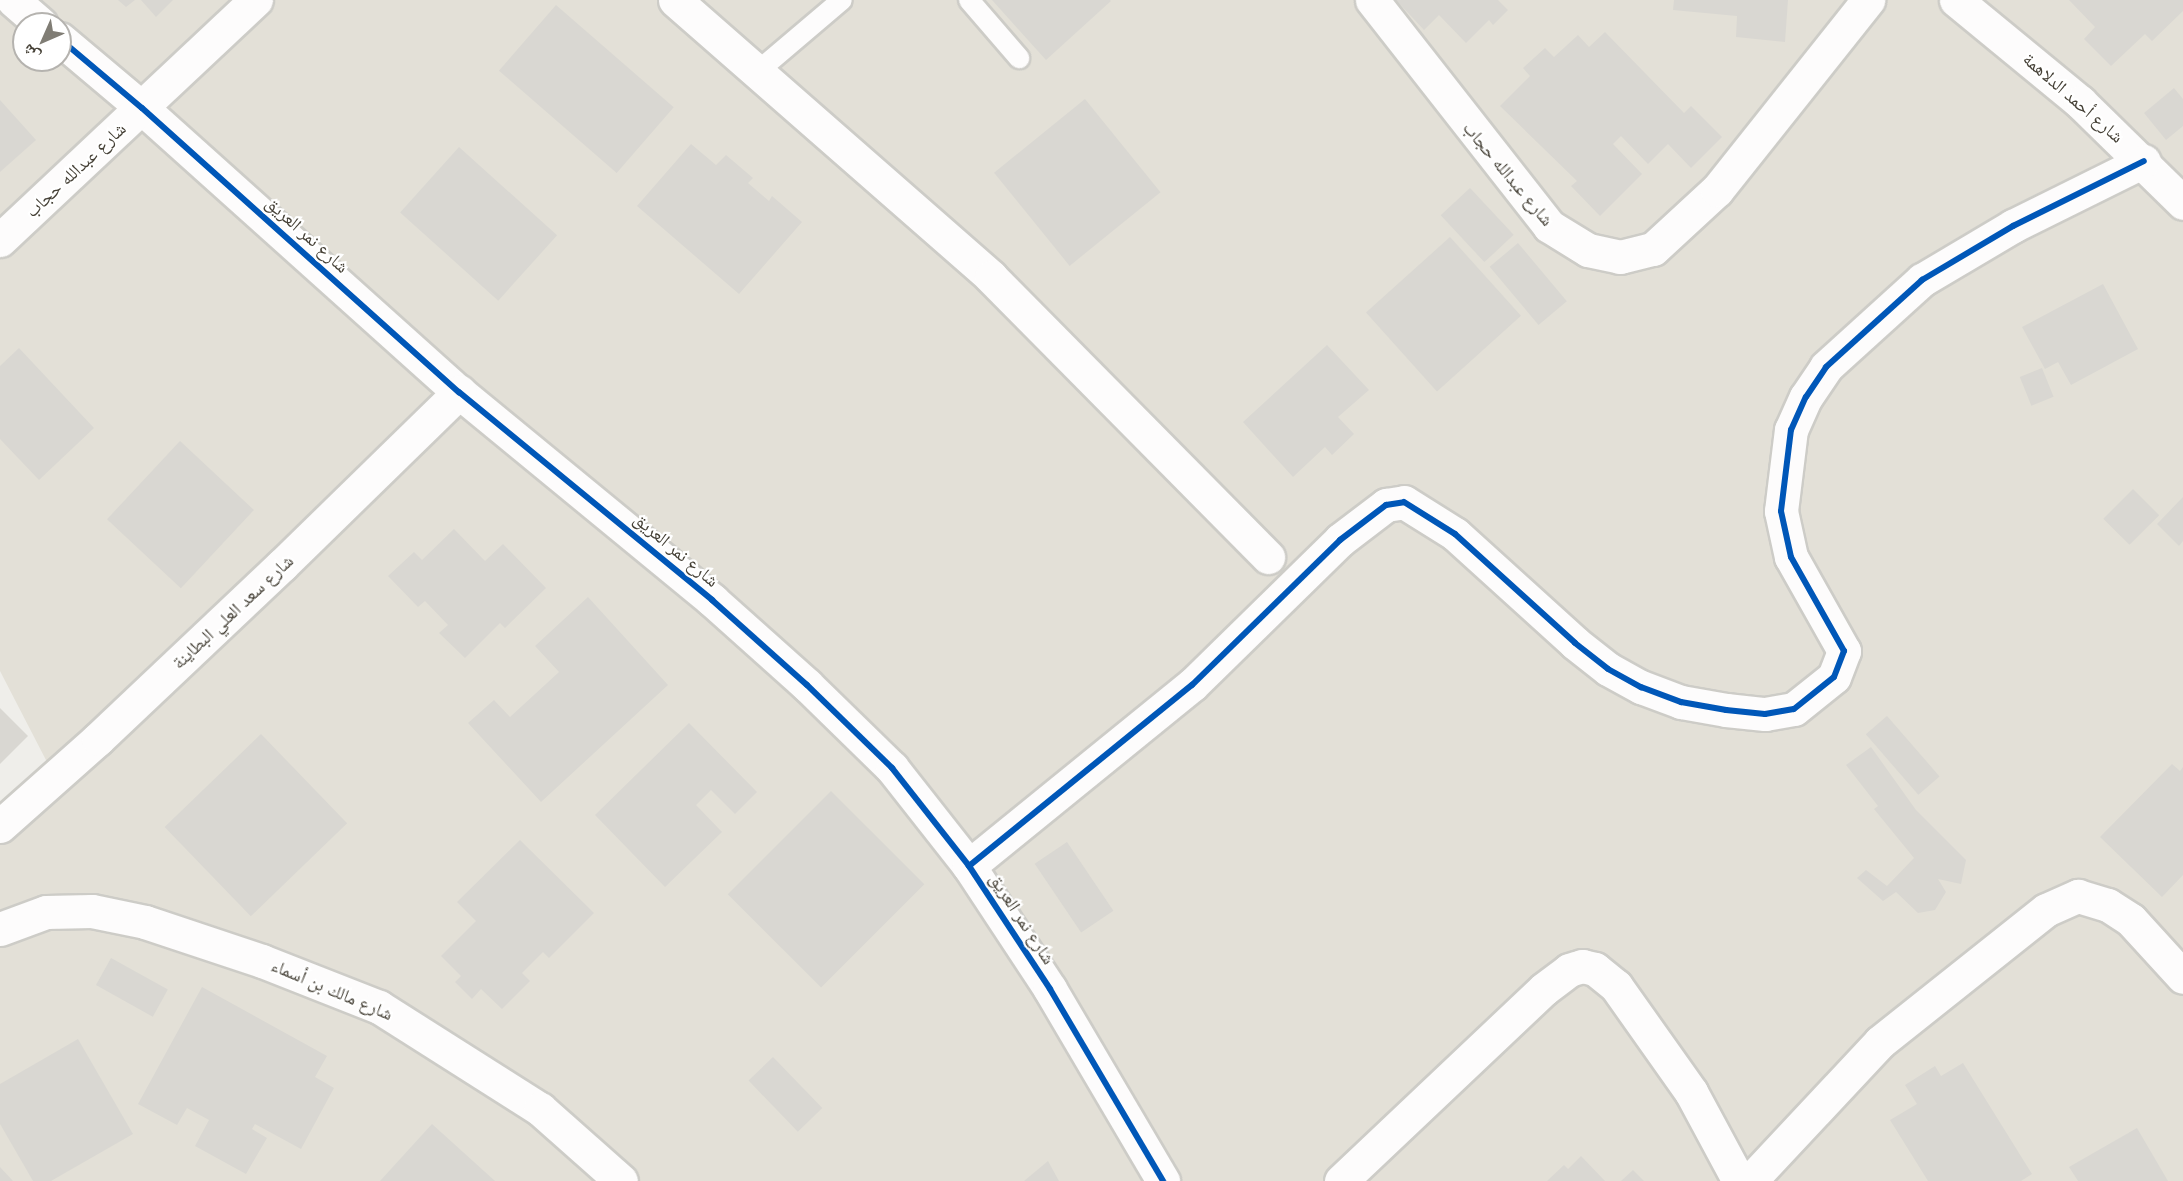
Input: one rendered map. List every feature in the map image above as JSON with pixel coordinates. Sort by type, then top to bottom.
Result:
[{"type":"street","name":"شارع عبدالله حجاب","points":[[0,240],[256,0]]},
{"type":"street","points":[[675,0],[991,277],[1268,556]]},
{"type":"street","name":"شارع عبدالله حجاب","points":[[1372,0],[1549,226],[1588,250],[1620,257],[1653,249],[1717,190],[1868,0]]},
{"type":"street","name":"شارع أحمد الدلاهمة","points":[[1956,0],[2080,102],[2144,161],[2183,203]]},
{"type":"street","points":[[9,1],[24,12]]},
{"type":"street","name":"شارع نمر العريق","points":[[72,49],[142,108],[459,392],[712,600],[807,685],[892,768],[969,866],[1050,988],[1162,1181]]},
{"type":"street","points":[[969,866],[1184,692],[1340,540],[1386,505],[1404,502],[1455,534],[1575,643],[1608,669],[1641,687],[1681,702],[1726,710],[1765,714],[1794,709],[1834,677],[1844,651],[1791,557],[1781,511],[1791,430],[1806,397],[1826,367],[1922,280],[2013,226],[2144,161]]},
{"type":"street","name":"شارع سعد العلي البطاينة","points":[[0,826],[257,589],[459,392]]},
{"type":"street","points":[[1750,1181],[1880,1042],[2046,910],[2078,896],[2108,905],[2131,920],[2183,977]]},
{"type":"street","name":"شارع مالك بن أسماء","points":[[0,929],[46,912],[92,910],[145,922],[262,961],[379,1007],[540,1109],[621,1181]]},
{"type":"street","points":[[1341,1181],[1544,989],[1569,970],[1582,966],[1595,969],[1616,986],[1691,1092],[1739,1181]]},
{"type":"lane","points":[[757,72],[842,0]]},
{"type":"lane","points":[[969,0],[1019,58]]},
{"type":"shaded area","points":[[0,0],[2183,0],[2183,1181],[0,1181],[0,819],[47,762],[0,671]]},
{"type":"building","points":[[118,0],[135,0],[126,7]]},
{"type":"building","points":[[141,0],[173,0],[156,17]]},
{"type":"building","points":[[992,0],[1110,0],[1111,1],[1046,60]]},
{"type":"building","points":[[1396,0],[1498,0],[1508,10],[1493,25],[1489,20],[1466,43],[1439,15],[1424,30]]},
{"type":"building","points":[[1674,0],[1788,0],[1785,42],[1736,37],[1737,16],[1673,10]]},
{"type":"building","points":[[2069,0],[2183,0],[2183,11],[2152,41],[2145,34],[2111,66],[2084,39],[2095,27]]},
{"type":"building","points":[[556,5],[674,107],[617,173],[499,71]]},
{"type":"building","points":[[1605,32],[1684,113],[1691,106],[1722,137],[1691,168],[1668,144],[1648,164],[1621,136],[1613,144],[1642,174],[1600,216],[1571,186],[1577,181],[1500,106],[1530,76],[1523,68],[1545,48],[1554,57],[1578,35],[1589,47]]},
{"type":"building","points":[[2174,88],[2183,99],[2183,126],[2166,140],[2144,113]]},
{"type":"building","points":[[1085,99],[1161,192],[1070,266],[994,173]]},
{"type":"building","points":[[0,100],[36,140],[0,172]]},
{"type":"building","points":[[691,144],[716,165],[726,155],[753,178],[748,183],[769,201],[772,196],[802,222],[739,294],[637,206]]},
{"type":"building","points":[[459,147],[557,235],[498,301],[400,212]]},
{"type":"building","points":[[1470,188],[1514,235],[1484,262],[1441,215]]},
{"type":"building","points":[[1450,237],[1521,316],[1437,391],[1366,313]]},
{"type":"building","points":[[1518,243],[1567,301],[1539,325],[1490,267]]},
{"type":"building","points":[[2103,284],[2138,349],[2071,385],[2058,362],[2045,369],[2022,327]]},
{"type":"building","points":[[1327,345],[1369,390],[1338,417],[1354,434],[1332,455],[1325,447],[1293,477],[1243,422]]},
{"type":"building","points":[[19,348],[94,428],[39,480],[0,439],[0,366]]},
{"type":"building","points":[[2042,368],[2054,397],[2031,406],[2020,377]]},
{"type":"building","points":[[180,441],[254,510],[181,588],[107,519]]},
{"type":"building","points":[[2133,489],[2159,515],[2129,545],[2103,519]]},
{"type":"building","points":[[2183,497],[2183,541],[2179,546],[2157,524]]},
{"type":"building","points":[[454,529],[485,561],[503,544],[546,588],[505,628],[500,623],[465,658],[439,633],[448,625],[425,601],[418,607],[388,576],[414,552],[422,560]]},
{"type":"building","points":[[588,597],[668,685],[541,802],[468,723],[494,700],[510,717],[559,672],[535,646]]},
{"type":"building","points":[[0,708],[28,736],[0,764]]},
{"type":"building","points":[[1887,716],[1939,776],[1918,795],[1866,734]]},
{"type":"building","points":[[689,723],[757,792],[735,814],[711,790],[696,805],[722,832],[665,887],[595,815]]},
{"type":"building","points":[[261,734],[347,823],[251,916],[165,827]]},
{"type":"building","points":[[1871,747],[1916,810],[1966,860],[1961,884],[1938,879],[1946,892],[1935,910],[1918,913],[1896,892],[1883,901],[1857,878],[1866,870],[1887,886],[1914,858],[1874,809],[1878,806],[1846,765]]},
{"type":"building","points":[[2172,764],[2180,771],[2183,767],[2183,875],[2162,897],[2100,837]]},
{"type":"building","points":[[831,791],[924,884],[821,988],[728,894]]},
{"type":"building","points":[[520,840],[594,913],[549,958],[543,952],[522,973],[530,981],[502,1009],[481,989],[472,999],[455,982],[461,976],[441,956],[476,921],[457,902]]},
{"type":"building","points":[[1067,842],[1113,911],[1081,933],[1035,864]]},
{"type":"building","points":[[111,958],[168,990],[153,1017],[96,985]]},
{"type":"building","points":[[202,987],[327,1056],[315,1077],[334,1088],[301,1149],[255,1124],[252,1129],[267,1138],[246,1174],[195,1146],[209,1120],[187,1108],[177,1125],[138,1104]]},
{"type":"building","points":[[78,1039],[133,1134],[51,1181],[33,1181],[0,1124],[0,1084]]},
{"type":"building","points":[[773,1057],[822,1108],[798,1132],[749,1081]]},
{"type":"building","points":[[1963,1063],[2032,1174],[2021,1181],[1928,1181],[1890,1120],[1917,1104],[1905,1085],[1935,1066],[1941,1076]]},
{"type":"building","points":[[432,1124],[495,1181],[380,1181]]},
{"type":"building","points":[[2137,1128],[2168,1181],[2078,1181],[2069,1167]]},
{"type":"building","points":[[1581,1156],[1605,1181],[1547,1181],[1564,1165],[1568,1169]]},
{"type":"building","points":[[1048,1161],[1059,1181],[1024,1181]]},
{"type":"building","points":[[0,1167],[13,1181],[0,1181]]},
{"type":"building","points":[[1633,1170],[1644,1181],[1621,1181]]},
{"type":"cycle path","points":[[72,49],[142,108],[459,392],[712,600],[807,685],[892,768],[969,866],[1050,989],[1163,1181]]},
{"type":"cycle path","points":[[969,866],[1192,685],[1340,540],[1386,505],[1404,502],[1455,534],[1575,643],[1608,669],[1641,687],[1681,702],[1726,710],[1765,714],[1794,709],[1834,677],[1844,651],[1791,557],[1781,511],[1791,430],[1806,397],[1826,367],[1922,280],[2013,226],[2144,161]]}]
